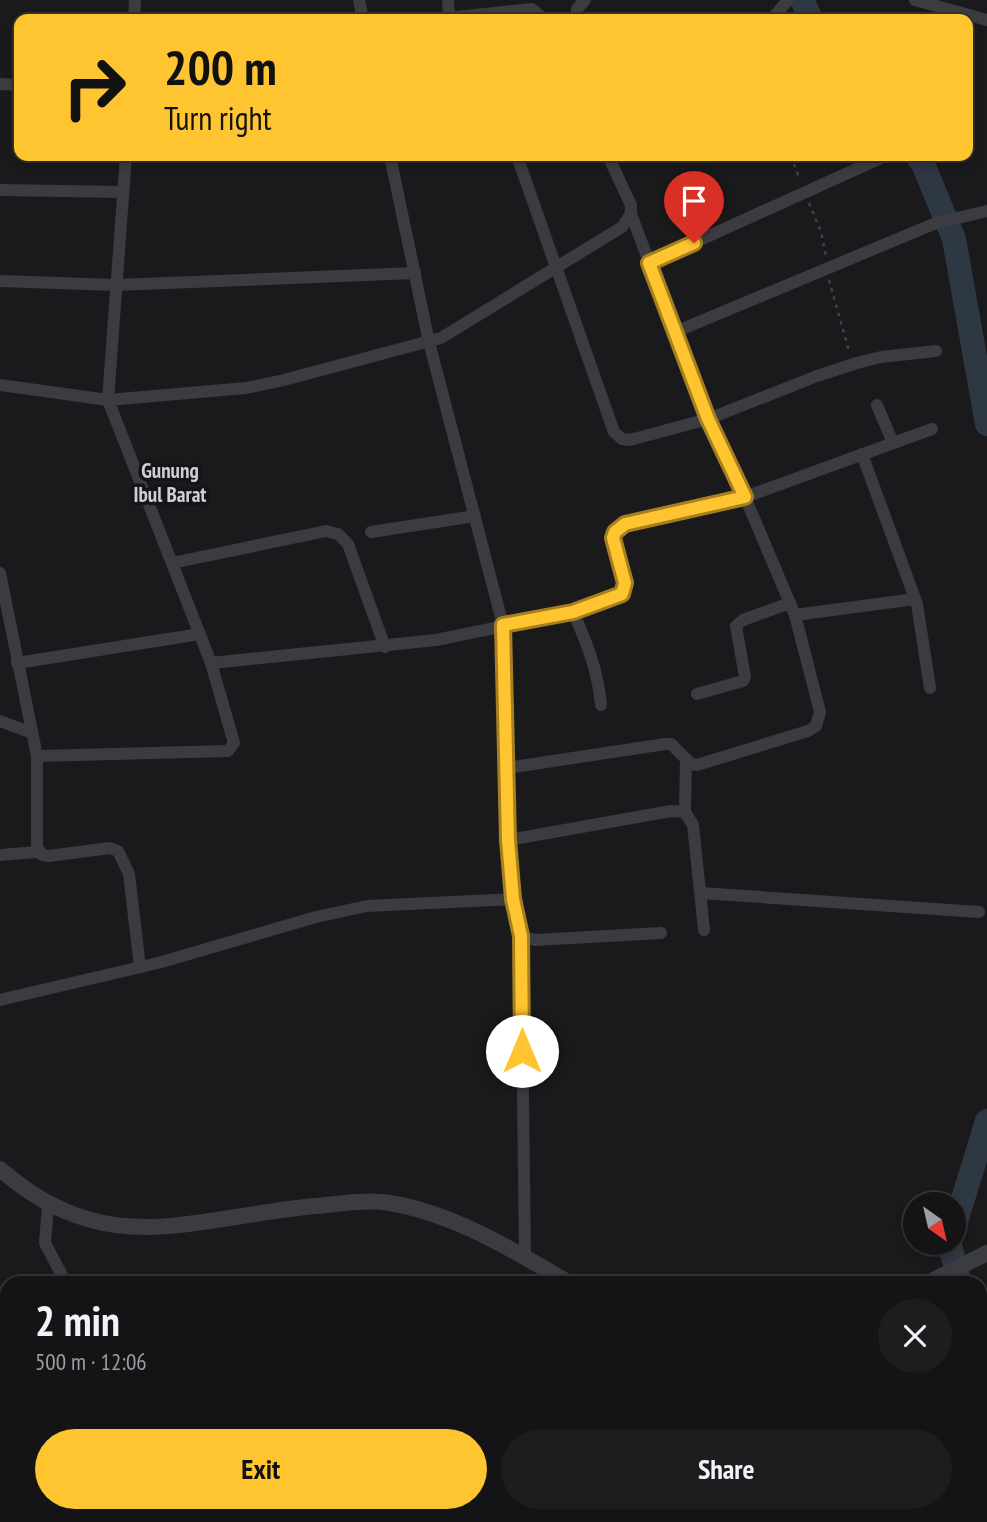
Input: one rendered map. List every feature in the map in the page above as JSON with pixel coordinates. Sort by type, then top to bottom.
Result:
[{"type":"street","points":[[776,14],[788,0]]},
{"type":"street","points":[[915,0],[965,14]]},
{"type":"street","points":[[485,14],[532,5]]},
{"type":"street","points":[[37,756],[228,751],[234,738],[211,663],[107,400],[126,161]]},
{"type":"street","points":[[391,161],[429,342],[503,625],[508,840],[513,899],[521,936],[525,1257]]},
{"type":"street","points":[[519,161],[617,436],[630,440],[708,419],[881,357],[936,351]]},
{"type":"street","points":[[508,768],[666,744],[676,747],[686,759],[697,765],[808,731],[816,726],[820,712],[792,609],[745,497],[708,419],[631,214],[631,205],[610,161]]},
{"type":"street","points":[[649,263],[874,161]]},
{"type":"street","points":[[0,190],[123,192]]},
{"type":"street","points":[[675,332],[936,223],[981,212]]},
{"type":"street","points":[[0,385],[107,400],[246,388],[429,342],[622,227],[631,214]]},
{"type":"street","points":[[0,281],[116,285],[415,273]]},
{"type":"street","points":[[877,405],[893,443]]},
{"type":"street","points":[[211,663],[385,647],[573,612],[617,597],[625,588],[613,538],[619,528],[745,497],[932,429]]},
{"type":"street","points":[[862,454],[915,599],[930,688]]},
{"type":"street","points":[[371,532],[475,516]]},
{"type":"street","points":[[172,563],[326,531],[338,534],[348,544],[385,647]]},
{"type":"street","points":[[0,573],[3,600],[37,756],[38,852]]},
{"type":"street","points":[[697,694],[743,681],[745,677],[736,626],[743,620],[792,609],[915,599]]},
{"type":"street","points":[[573,612],[588,643],[599,682],[601,705]]},
{"type":"street","points":[[17,663],[200,634]]},
{"type":"street","points":[[0,721],[32,733]]},
{"type":"street","points":[[686,759],[685,812],[693,825],[704,930]]},
{"type":"street","points":[[508,840],[671,811],[685,812]]},
{"type":"street","points":[[0,855],[38,852],[48,856],[110,848],[118,851],[129,874],[140,967]]},
{"type":"street","points":[[701,893],[979,912]]},
{"type":"street","points":[[0,1000],[140,967],[316,917],[367,906],[513,899]]},
{"type":"street","points":[[521,936],[535,940],[660,933]]},
{"type":"street","points":[[0,1169],[48,1206],[102,1225],[153,1227],[299,1208],[389,1203],[470,1228],[557,1276]]},
{"type":"street","points":[[48,1206],[45,1242],[62,1276]]},
{"type":"street","points":[[944,1276],[982,1256]]},
{"type":"waterway","points":[[802,0],[809,14]]},
{"type":"waterway","points":[[921,161],[954,239],[987,424]]},
{"type":"waterway","points":[[965,1192],[987,1121]]},
{"type":"waterway","points":[[952,1255],[958,1276]]},
{"type":"district","name":"Gunung Ibul Barat","points":[[170,483]]},
{"type":"route","points":[[522,1051],[521,936],[513,899],[508,840],[503,625],[573,612],[622,594],[625,583],[613,538],[615,532],[625,524],[745,497],[708,419],[649,263],[694,243]]}]
